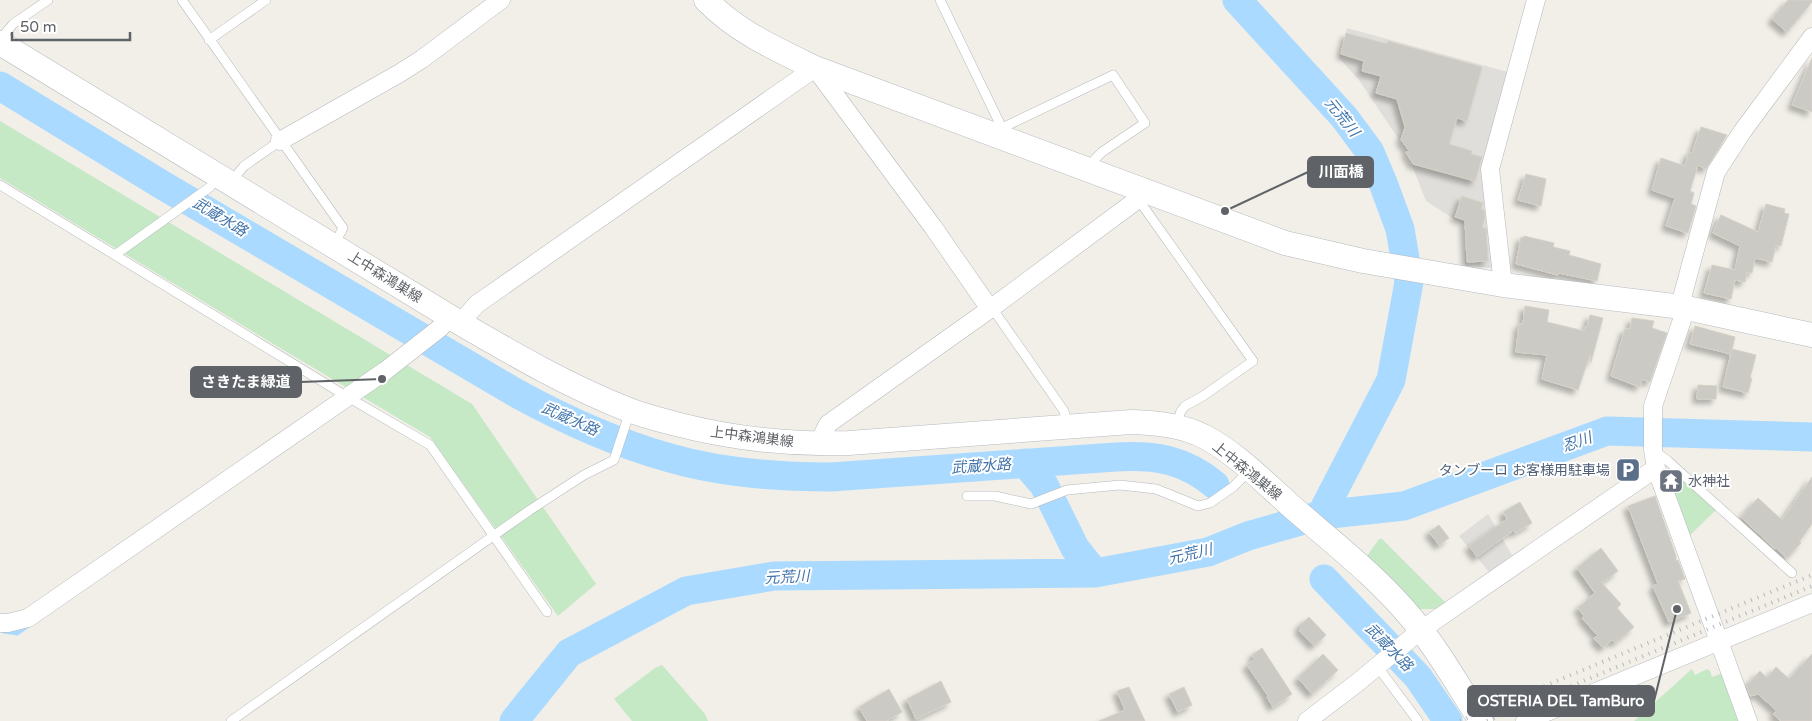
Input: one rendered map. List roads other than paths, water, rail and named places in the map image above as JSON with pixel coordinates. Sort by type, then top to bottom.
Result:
[{"type":"main road","points":[[706,0],[720,15],[750,36],[815,68],[1001,132],[1143,195],[1285,243],[1363,261],[1503,284],[1682,306],[1812,335]]},
{"type":"main road","name":"上中森鴻巣線","points":[[0,42],[220,182],[334,246],[450,323],[528,362],[628,419],[733,437],[772,442],[818,444],[1131,422],[1176,426],[1204,437],[1230,454],[1255,475],[1348,556],[1396,602],[1415,634],[1481,721]]},
{"type":"street","points":[[280,141],[422,59],[501,0]]},
{"type":"street","points":[[1503,284],[1490,169],[1536,0]]},
{"type":"street","points":[[1748,721],[1656,468],[1653,450],[1653,406],[1682,320],[1683,294],[1716,172],[1742,132],[1812,38]]},
{"type":"street","points":[[0,623],[28,618],[346,396],[385,371],[450,323],[815,68],[990,309]]},
{"type":"street","points":[[818,444],[828,424],[990,309],[1143,195]]},
{"type":"street","points":[[1307,721],[1415,634],[1656,468]]},
{"type":"street","points":[[1525,721],[1812,603]]},
{"type":"lane","points":[[0,42],[13,24],[48,0]]},
{"type":"lane","points":[[182,0],[343,228],[334,246]]},
{"type":"lane","points":[[209,40],[266,0]]},
{"type":"lane","points":[[940,0],[1001,132],[1114,75],[1145,123],[1102,152],[1095,159],[1090,170]]},
{"type":"lane","points":[[115,255],[280,141]]},
{"type":"lane","points":[[0,185],[346,396],[430,445],[547,612]]},
{"type":"lane","points":[[1143,195],[1253,361],[1203,396],[1185,406],[1176,426]]},
{"type":"lane","points":[[990,309],[997,315],[1064,411],[1068,426]]},
{"type":"lane","points":[[231,721],[530,510],[584,475],[614,460],[628,419]]},
{"type":"lane","points":[[1653,450],[1668,461],[1792,573]]},
{"type":"lane","points":[[967,496],[995,496],[1031,504],[1067,490],[1120,485],[1156,489],[1198,506],[1210,504],[1233,487],[1255,475]]},
{"type":"lane","points":[[1381,663],[1418,721]]},
{"type":"waterway","name":"元荒川","points":[[1237,0],[1344,117],[1370,152],[1400,229],[1409,282],[1391,380],[1321,515]]},
{"type":"waterway","name":"武蔵水路","points":[[0,86],[164,186],[516,393],[591,430],[650,452],[730,471],[770,475],[831,477],[1116,457],[1144,457],[1168,460],[1180,464],[1192,469],[1215,485]]},
{"type":"waterway","name":"元荒川","points":[[514,721],[569,653],[686,591],[774,576],[1095,573],[1208,552],[1248,536],[1321,515],[1404,506],[1607,431],[1812,437]]},
{"type":"waterway","points":[[1025,463],[1044,485],[1075,548],[1095,573]]},
{"type":"waterway","name":"武蔵水路","points":[[1324,579],[1418,677],[1448,721]]},
{"type":"waterway","points":[[4,631],[17,633],[30,624]]},
{"type":"railway","points":[[1460,721],[1812,575]]},
{"type":"railway","points":[[1487,721],[1812,586]]},
{"type":"place","name":"川面橋","points":[[1225,211]]},
{"type":"place","name":"さきたま緑道","points":[[382,379]]},
{"type":"place","name":"タンブーロ お客様用駐車場","points":[[1628,470]]},
{"type":"place","name":"水神社","points":[[1671,481]]},
{"type":"place","name":"OSTERIA DEL TamBuro","points":[[1677,609]]},
{"type":"water label","name":"忍川","points":[[1577,442]]}]
